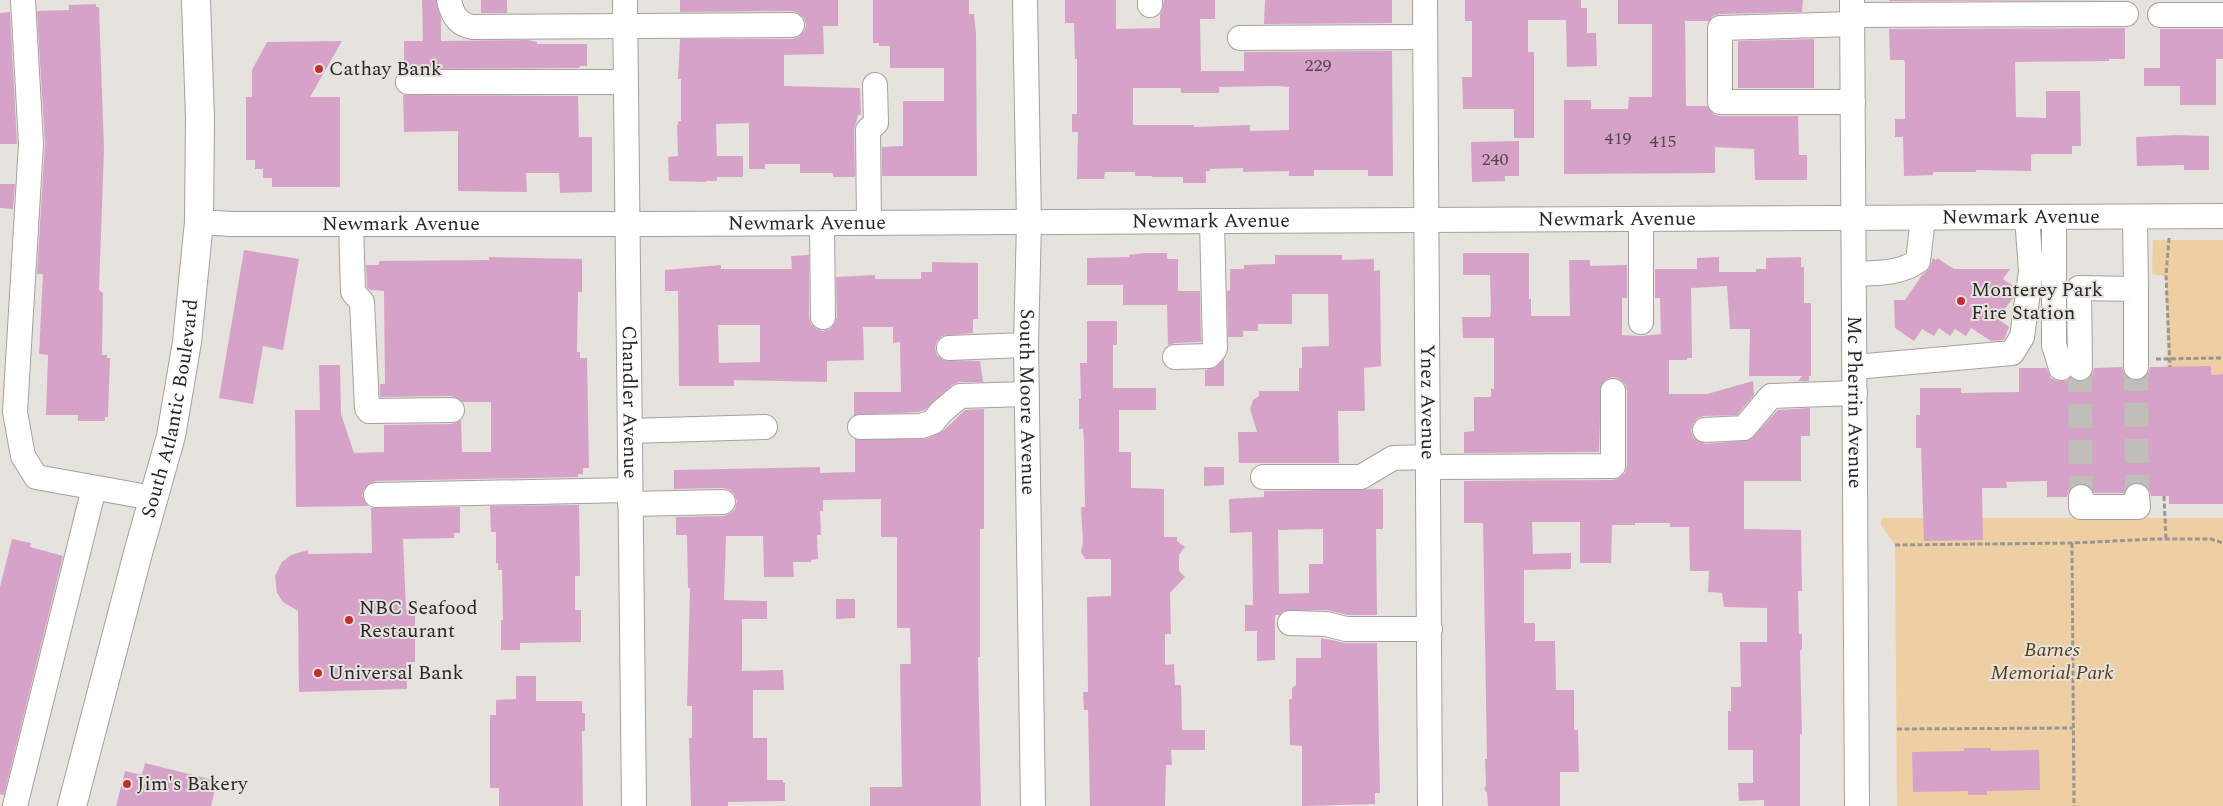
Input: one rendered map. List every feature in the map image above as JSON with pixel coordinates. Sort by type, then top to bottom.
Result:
[{"type":"main road","name":"South Atlantic Boulevard","points":[[72,806],[152,498],[171,436],[187,342],[199,222],[200,118],[196,0]]},
{"type":"street","points":[[23,0],[31,144],[15,412],[23,456],[36,477],[152,498]]},
{"type":"street","points":[[449,0],[452,12],[458,21],[465,26],[473,28],[792,25]]},
{"type":"street","name":"Chandler Avenue","points":[[625,0],[634,806]]},
{"type":"street","name":"South Moore Avenue","points":[[1025,0],[1029,222],[1026,345],[1033,806]]},
{"type":"street","name":"Ynez Avenue","points":[[1425,0],[1430,806]]},
{"type":"street","points":[[1853,102],[1720,102],[1720,28],[1852,13],[2126,14]]},
{"type":"street","name":"Mc Pherrin Avenue","points":[[1852,13],[1857,806]]},
{"type":"street","points":[[2160,15],[2223,16]]},
{"type":"street","points":[[1240,38],[1425,37]]},
{"type":"street","points":[[408,82],[625,82]]},
{"type":"street","points":[[869,223],[868,130],[876,123],[874,85]]},
{"type":"street","name":"Newmark Avenue","points":[[199,222],[230,224],[628,224],[2223,216]]},
{"type":"street","points":[[1855,367],[2012,353],[2022,337],[2031,270],[2027,217]]},
{"type":"street","points":[[2054,217],[2054,345],[2071,368],[2080,288],[2136,289]]},
{"type":"street","points":[[2135,217],[2136,367]]},
{"type":"street","points":[[1854,274],[1877,273],[1908,268],[1918,261],[1923,218]]},
{"type":"street","points":[[1641,219],[1641,322]]},
{"type":"street","points":[[1175,357],[1209,356],[1215,349],[1212,221]]},
{"type":"street","points":[[822,223],[823,317]]},
{"type":"street","points":[[351,224],[353,292],[362,302],[367,408],[369,411],[452,410]]},
{"type":"street","points":[[949,348],[1026,345]]},
{"type":"street","points":[[1262,477],[1361,477],[1393,458],[1429,462],[1613,466],[1613,391]]},
{"type":"street","points":[[1705,430],[1744,428],[1771,396],[1855,393]]},
{"type":"street","points":[[860,427],[921,426],[933,422],[940,412],[960,396],[1027,394]]},
{"type":"street","points":[[630,431],[765,428]]},
{"type":"street","points":[[15,806],[94,488]]},
{"type":"street","points":[[376,495],[630,497],[723,502]]},
{"type":"street","points":[[2080,497],[2080,507],[2138,507],[2137,496]]},
{"type":"street","points":[[1290,623],[1326,624],[1346,629],[1430,629]]},
{"type":"path","points":[[2169,237],[2166,276],[2168,358],[2170,367]]},
{"type":"path","points":[[2168,358],[2223,358]]},
{"type":"path","points":[[2164,496],[2166,539]]},
{"type":"path","points":[[1895,545],[2072,543],[2166,539],[2211,539],[2223,543]]},
{"type":"path","points":[[2072,543],[2074,806]]},
{"type":"path","points":[[1897,729],[2074,728]]},
{"type":"green space","points":[[2153,240],[2223,240],[2223,375],[2167,376],[2166,276],[2152,274]]},
{"type":"green space","name":"Barnes Memorial Park","points":[[1881,518],[2223,518],[2223,806],[1897,806],[1895,545],[1881,525]]},
{"type":"building","points":[[422,0],[436,0],[441,19],[441,41],[528,40],[537,42],[537,44],[587,44],[587,66],[580,66],[579,68],[404,69],[404,41],[423,41]]},
{"type":"building","points":[[481,0],[507,0],[507,13],[481,13]]},
{"type":"building","points":[[680,0],[838,0],[838,26],[823,26],[824,54],[784,55],[784,86],[860,88],[861,115],[858,115],[854,130],[855,177],[833,177],[833,173],[800,173],[800,164],[765,164],[765,169],[749,169],[749,123],[716,124],[717,156],[743,156],[743,177],[717,177],[717,181],[706,182],[669,181],[668,157],[678,156],[677,126],[679,121],[681,121],[681,79],[678,79],[680,39],[792,39],[799,37],[806,25],[804,18],[792,11],[680,12]]},
{"type":"building","points":[[873,0],[969,0],[969,14],[974,14],[976,34],[977,176],[882,176],[882,147],[903,146],[903,101],[944,101],[944,68],[890,68],[890,46],[879,46],[879,43],[873,43]]},
{"type":"building","points":[[1065,0],[1116,0],[1116,29],[1160,28],[1160,14],[1164,0],[1215,0],[1215,19],[1200,19],[1201,71],[1244,71],[1244,52],[1392,51],[1393,176],[1368,176],[1368,170],[1314,170],[1314,176],[1289,176],[1289,171],[1243,172],[1243,168],[1210,169],[1210,171],[1206,171],[1206,183],[1183,183],[1183,177],[1135,176],[1135,172],[1105,172],[1104,179],[1077,179],[1078,132],[1072,132],[1072,114],[1077,114],[1077,59],[1075,59],[1074,23],[1065,23]],"holes":[[[1219,87],[1289,87],[1289,130],[1250,131],[1250,125],[1194,127],[1194,125],[1133,125],[1133,88],[1181,88],[1181,93],[1219,93]]]},
{"type":"building","points":[[1265,0],[1392,0],[1392,23],[1264,24]]},
{"type":"building","points":[[1465,0],[1581,0],[1581,8],[1587,8],[1587,33],[1596,33],[1597,66],[1567,67],[1566,20],[1528,20],[1528,52],[1534,52],[1534,138],[1514,138],[1514,109],[1463,109],[1462,77],[1472,77],[1472,21],[1465,21]]},
{"type":"building","points":[[1618,0],[1803,0],[1802,12],[1720,14],[1713,16],[1709,21],[1685,21],[1686,106],[1707,106],[1713,114],[1720,116],[1798,116],[1799,155],[1807,155],[1807,180],[1755,180],[1754,149],[1715,147],[1715,173],[1564,174],[1564,100],[1591,100],[1591,109],[1628,109],[1629,97],[1652,97],[1652,24],[1618,24]]},
{"type":"building","points":[[1889,0],[2125,0],[1889,1]]},
{"type":"building","points":[[96,4],[96,7],[99,7],[104,149],[99,290],[103,293],[102,355],[107,355],[107,358],[110,358],[108,417],[105,417],[105,421],[78,421],[78,415],[46,415],[48,355],[39,354],[43,274],[37,274],[45,143],[37,11],[69,10],[69,5]]},
{"type":"building","points":[[10,12],[17,144],[0,144],[0,13]]},
{"type":"building","points":[[2125,28],[2125,59],[2109,59],[2109,61],[2015,62],[2016,117],[2046,118],[2046,91],[2080,91],[2081,146],[2072,146],[2072,154],[2031,155],[2031,171],[1976,170],[1976,172],[1933,172],[1933,175],[1904,176],[1903,137],[1895,137],[1895,119],[1905,119],[1905,62],[1904,60],[1890,60],[1889,29]]},
{"type":"building","points":[[2160,29],[2223,29],[2223,59],[2216,59],[2216,105],[2180,105],[2180,86],[2144,86],[2144,68],[2160,68]]},
{"type":"building","points":[[1814,39],[1814,88],[1738,88],[1738,41]]},
{"type":"building","points":[[342,41],[310,97],[340,97],[340,187],[272,187],[272,178],[263,178],[263,169],[255,169],[255,160],[246,160],[246,97],[252,97],[252,70],[267,42]]},
{"type":"building","points":[[403,95],[578,96],[579,137],[592,137],[592,192],[560,193],[559,173],[526,173],[527,192],[458,191],[458,131],[404,132]]},
{"type":"building","points":[[2209,136],[2209,170],[2184,170],[2184,165],[2137,166],[2136,137]]},
{"type":"building","points":[[1519,141],[1519,176],[1505,176],[1505,181],[1472,182],[1471,142]]},
{"type":"building","points":[[0,184],[15,184],[13,209],[0,208]]},
{"type":"building","points":[[244,250],[299,259],[283,350],[263,346],[253,404],[219,398]]},
{"type":"building","points":[[1167,253],[1167,259],[1178,259],[1178,291],[1200,291],[1201,342],[1168,345],[1167,305],[1123,305],[1123,285],[1087,285],[1087,258],[1129,257],[1129,255]]},
{"type":"building","points":[[1463,253],[1529,253],[1531,316],[1570,316],[1569,260],[1590,260],[1590,266],[1627,265],[1627,298],[1622,298],[1622,335],[1641,336],[1661,334],[1660,298],[1655,298],[1655,269],[1697,269],[1697,258],[1719,257],[1719,272],[1756,272],[1756,269],[1766,269],[1766,258],[1801,257],[1801,267],[1804,267],[1804,303],[1811,303],[1811,376],[1809,376],[1809,381],[1798,381],[1802,376],[1749,376],[1750,329],[1730,329],[1727,286],[1691,288],[1692,358],[1687,358],[1687,360],[1669,360],[1669,394],[1707,394],[1753,381],[1754,395],[1737,415],[1704,416],[1698,418],[1693,423],[1691,430],[1693,437],[1699,442],[1706,444],[1750,440],[1778,410],[1810,408],[1810,436],[1801,436],[1801,481],[1744,481],[1744,529],[1801,530],[1802,591],[1798,591],[1799,634],[1802,634],[1802,649],[1800,651],[1802,734],[1800,734],[1800,806],[1764,806],[1764,800],[1739,801],[1738,783],[1753,783],[1753,750],[1728,750],[1728,711],[1731,711],[1731,687],[1741,687],[1740,642],[1767,642],[1767,608],[1724,607],[1722,593],[1708,592],[1709,571],[1690,571],[1689,527],[1670,527],[1670,523],[1612,525],[1611,563],[1580,563],[1580,522],[1532,522],[1533,554],[1571,553],[1571,569],[1524,570],[1524,623],[1535,623],[1535,641],[1555,641],[1556,690],[1574,690],[1574,730],[1578,730],[1579,772],[1560,772],[1560,806],[1488,806],[1487,793],[1484,788],[1486,786],[1485,759],[1487,759],[1483,523],[1464,523],[1464,481],[1613,480],[1619,478],[1625,473],[1627,466],[1627,391],[1625,384],[1613,377],[1607,379],[1601,385],[1599,452],[1464,453],[1464,432],[1474,431],[1474,397],[1491,397],[1491,389],[1494,389],[1494,338],[1463,338],[1462,317],[1490,317],[1491,309],[1490,275],[1463,275]]},
{"type":"building","points":[[809,255],[809,318],[811,324],[823,331],[830,329],[837,317],[836,277],[875,275],[875,279],[921,279],[921,272],[932,272],[932,262],[978,263],[978,319],[973,319],[973,333],[942,336],[937,341],[935,348],[937,355],[943,360],[980,361],[983,382],[960,382],[952,385],[925,410],[919,412],[854,415],[854,392],[901,392],[900,342],[893,343],[893,327],[863,327],[864,360],[827,361],[827,382],[734,380],[734,386],[679,386],[678,291],[665,291],[665,270],[721,265],[721,269],[792,269],[791,256]],"holes":[[[718,325],[760,325],[760,362],[719,363]]]},
{"type":"building","points":[[1275,255],[1342,255],[1342,260],[1374,259],[1374,271],[1380,270],[1381,366],[1364,368],[1365,411],[1338,411],[1339,463],[1239,463],[1238,432],[1257,432],[1250,409],[1253,400],[1259,396],[1259,391],[1299,391],[1299,368],[1302,368],[1302,347],[1329,346],[1328,294],[1292,294],[1292,324],[1258,324],[1258,331],[1243,331],[1243,337],[1228,337],[1227,291],[1230,290],[1230,269],[1244,269],[1244,265],[1275,264]]},
{"type":"building","points":[[489,257],[582,259],[582,292],[578,292],[577,352],[580,352],[580,358],[587,358],[589,468],[583,468],[583,474],[578,474],[578,477],[376,481],[364,489],[362,496],[368,506],[296,507],[295,410],[320,410],[319,365],[340,365],[341,414],[354,453],[384,452],[384,425],[452,424],[461,420],[462,452],[491,452],[491,402],[463,402],[452,396],[380,397],[380,384],[385,384],[384,291],[370,290],[367,287],[366,265],[379,265],[379,261],[489,260]]},
{"type":"building","points":[[1933,258],[1936,260],[1937,258],[1954,269],[2010,269],[2003,279],[2015,287],[2014,296],[1998,319],[2009,327],[2004,340],[1991,341],[1971,328],[1966,336],[1955,329],[1950,336],[1939,328],[1934,336],[1922,329],[1914,341],[1895,328],[1894,300],[1905,300],[1922,275],[1929,269]]},
{"type":"building","points":[[1087,321],[1117,321],[1117,345],[1113,345],[1113,388],[1156,388],[1156,410],[1119,410],[1119,452],[1131,452],[1131,488],[1164,489],[1164,537],[1177,537],[1177,541],[1185,547],[1179,555],[1179,571],[1185,577],[1170,593],[1171,634],[1165,634],[1165,665],[1174,664],[1175,685],[1181,685],[1182,730],[1205,730],[1205,750],[1171,750],[1172,765],[1166,765],[1165,806],[1090,806],[1088,710],[1084,710],[1083,692],[1088,692],[1087,597],[1111,596],[1111,559],[1085,559],[1081,552],[1083,542],[1081,507],[1085,507],[1084,442],[1083,429],[1079,429],[1079,399],[1081,399],[1080,363],[1087,363]]},
{"type":"building","points":[[1224,359],[1224,386],[1205,386],[1205,370],[1215,368]]},
{"type":"building","points":[[2211,366],[2211,375],[2223,374],[2223,504],[2169,504],[2169,496],[2151,496],[2148,488],[2136,482],[2129,485],[2124,493],[2094,493],[2088,485],[2081,483],[2069,490],[2067,497],[2047,497],[2047,481],[2006,482],[2007,488],[1982,488],[1983,540],[1924,541],[1921,448],[1916,448],[1916,415],[1920,415],[1920,388],[1961,388],[1961,393],[2019,392],[2019,368],[2047,368],[2051,378],[2057,381],[2065,381],[2071,378],[2081,382],[2087,380],[2092,375],[2094,368],[2122,367],[2129,379],[2136,381],[2148,374],[2150,367]]},
{"type":"building","points":[[984,409],[984,529],[980,529],[980,657],[978,657],[981,806],[870,806],[870,787],[902,787],[900,664],[911,664],[910,628],[897,628],[897,537],[881,537],[881,499],[823,500],[823,511],[820,511],[821,535],[817,535],[818,559],[811,560],[811,562],[793,562],[794,577],[764,577],[763,536],[726,536],[724,600],[767,601],[767,619],[742,619],[742,671],[783,670],[784,690],[753,690],[753,738],[767,738],[767,780],[783,780],[783,783],[785,783],[785,801],[728,802],[728,806],[691,806],[689,738],[692,738],[692,706],[687,706],[690,588],[688,588],[687,535],[676,535],[676,517],[724,516],[735,509],[737,501],[730,490],[723,488],[674,489],[674,470],[820,467],[820,473],[855,472],[855,439],[925,439],[943,431],[965,410]]},
{"type":"building","points":[[1204,467],[1224,467],[1224,485],[1204,486]]},
{"type":"building","points":[[1383,489],[1383,529],[1376,529],[1377,615],[1348,615],[1326,610],[1284,611],[1279,615],[1275,615],[1275,660],[1257,661],[1257,631],[1245,631],[1245,605],[1253,605],[1252,532],[1230,533],[1229,499],[1264,497],[1264,491]],"holes":[[[1323,529],[1323,564],[1309,564],[1309,593],[1279,594],[1278,530]]]},
{"type":"building","points":[[579,505],[580,576],[575,576],[575,610],[581,610],[581,642],[520,643],[520,650],[501,650],[501,620],[503,620],[502,570],[498,570],[498,563],[496,563],[496,532],[491,532],[490,506]]},
{"type":"building","points":[[460,507],[460,533],[454,533],[454,538],[403,539],[406,609],[415,609],[415,662],[406,662],[407,689],[299,692],[298,611],[283,602],[277,593],[275,576],[282,562],[291,555],[308,550],[308,554],[372,553],[371,508]]},
{"type":"building","points":[[12,539],[31,543],[30,547],[63,556],[4,795],[0,794],[0,587]]},
{"type":"building","points":[[836,599],[855,599],[855,618],[836,619]]},
{"type":"building","points":[[1321,638],[1346,643],[1377,643],[1380,793],[1375,793],[1375,804],[1302,806],[1302,746],[1290,745],[1289,699],[1292,699],[1292,688],[1296,685],[1296,658],[1321,658]]},
{"type":"building","points":[[516,676],[536,676],[536,701],[582,701],[582,713],[585,713],[585,731],[582,731],[583,806],[499,806],[499,788],[490,788],[490,715],[496,715],[496,700],[516,699]]},
{"type":"building","points":[[1964,748],[1991,748],[1991,751],[2039,750],[2040,790],[1987,791],[1987,795],[1968,795],[1968,791],[1913,792],[1912,752],[1964,751]]},
{"type":"building","points":[[145,763],[217,781],[211,806],[116,806],[125,771],[142,775]]},
{"type":"tunnel","points":[[2136,367],[2137,496]]},
{"type":"tunnel","points":[[2080,368],[2081,497]]},
{"type":"place","name":"Cathay Bank","points":[[319,69]]},
{"type":"place","name":"Monterey Park Fire Station","points":[[1961,301]]},
{"type":"place","name":"NBC Seafood Restaurant","points":[[349,620]]},
{"type":"place","name":"Universal Bank","points":[[318,673]]},
{"type":"place","name":"Jim's Bakery","points":[[127,784]]}]
